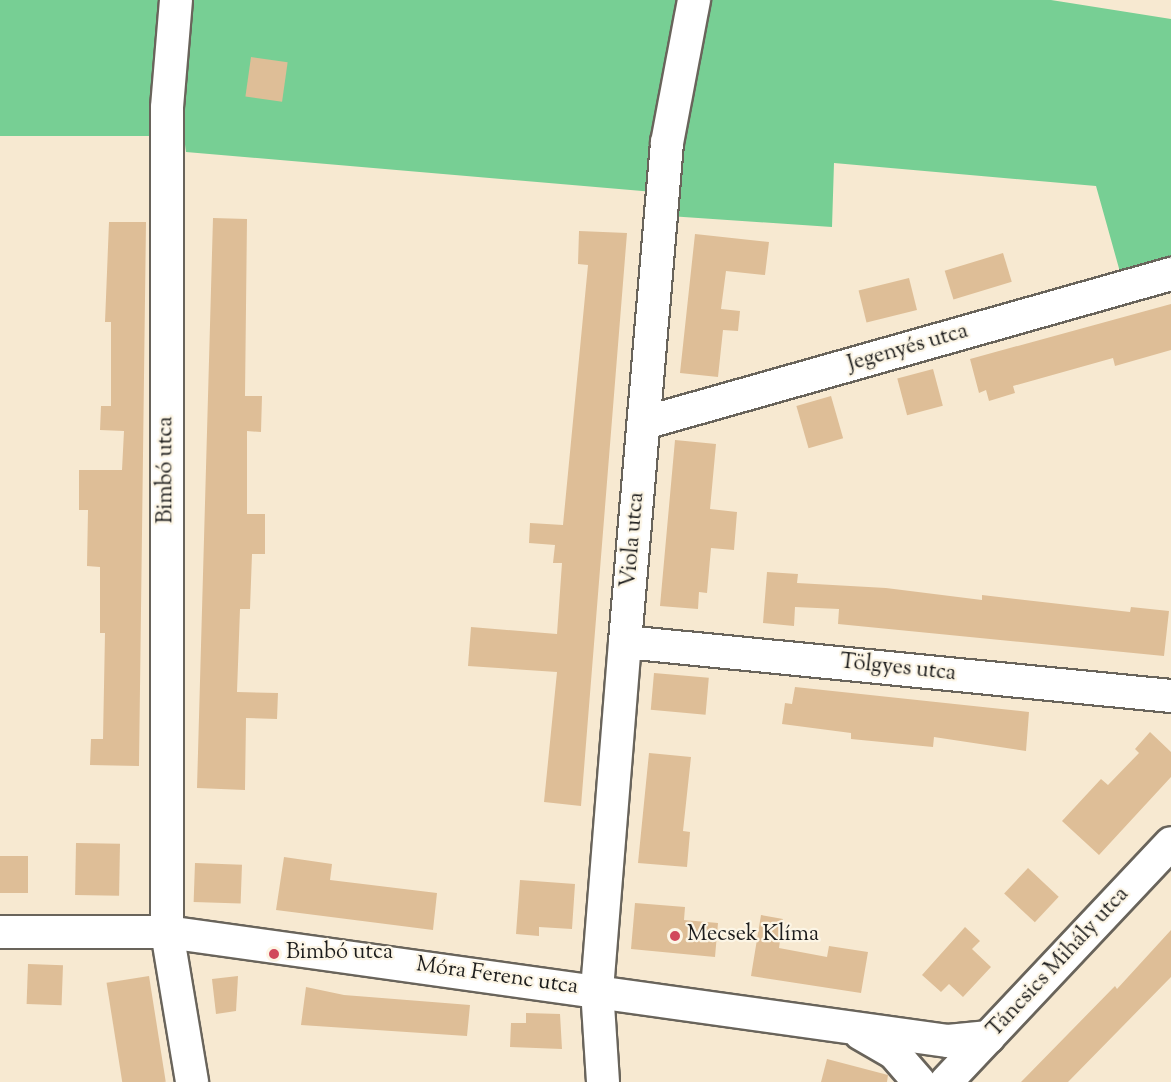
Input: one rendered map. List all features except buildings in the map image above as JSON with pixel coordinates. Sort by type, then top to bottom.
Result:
[{"type":"street","name":"Bimbó utca","points":[[176,0],[167,108],[166,932],[192,1082]]},
{"type":"street","name":"Viola utca","points":[[603,1082],[597,990],[625,642],[667,143],[694,0]]},
{"type":"street","name":"Jegenyés utca","points":[[644,423],[1171,274]]},
{"type":"street","name":"Tölgyes utca","points":[[625,642],[1171,696]]},
{"type":"street","name":"Táncsics Mihály utca","points":[[946,1082],[1171,843]]},
{"type":"street","name":"Móra Ferenc utca","points":[[0,932],[166,932],[597,990],[948,1041],[989,1037]]},
{"type":"street","name":"Móra Ferenc utca","points":[[850,1028],[894,1053],[919,1082]]},
{"type":"green space","points":[[0,0],[172,0],[172,136],[0,136]]},
{"type":"green space","points":[[189,0],[679,0],[654,192],[186,152],[179,101]]},
{"type":"green space","points":[[704,0],[1051,0],[1171,19],[1171,258],[1120,272],[1096,186],[834,163],[832,227],[669,216]]},
{"type":"place","name":"Mecsek Klíma","points":[[675,936]]},
{"type":"place","name":"Bimbó utca","points":[[274,954]]}]
